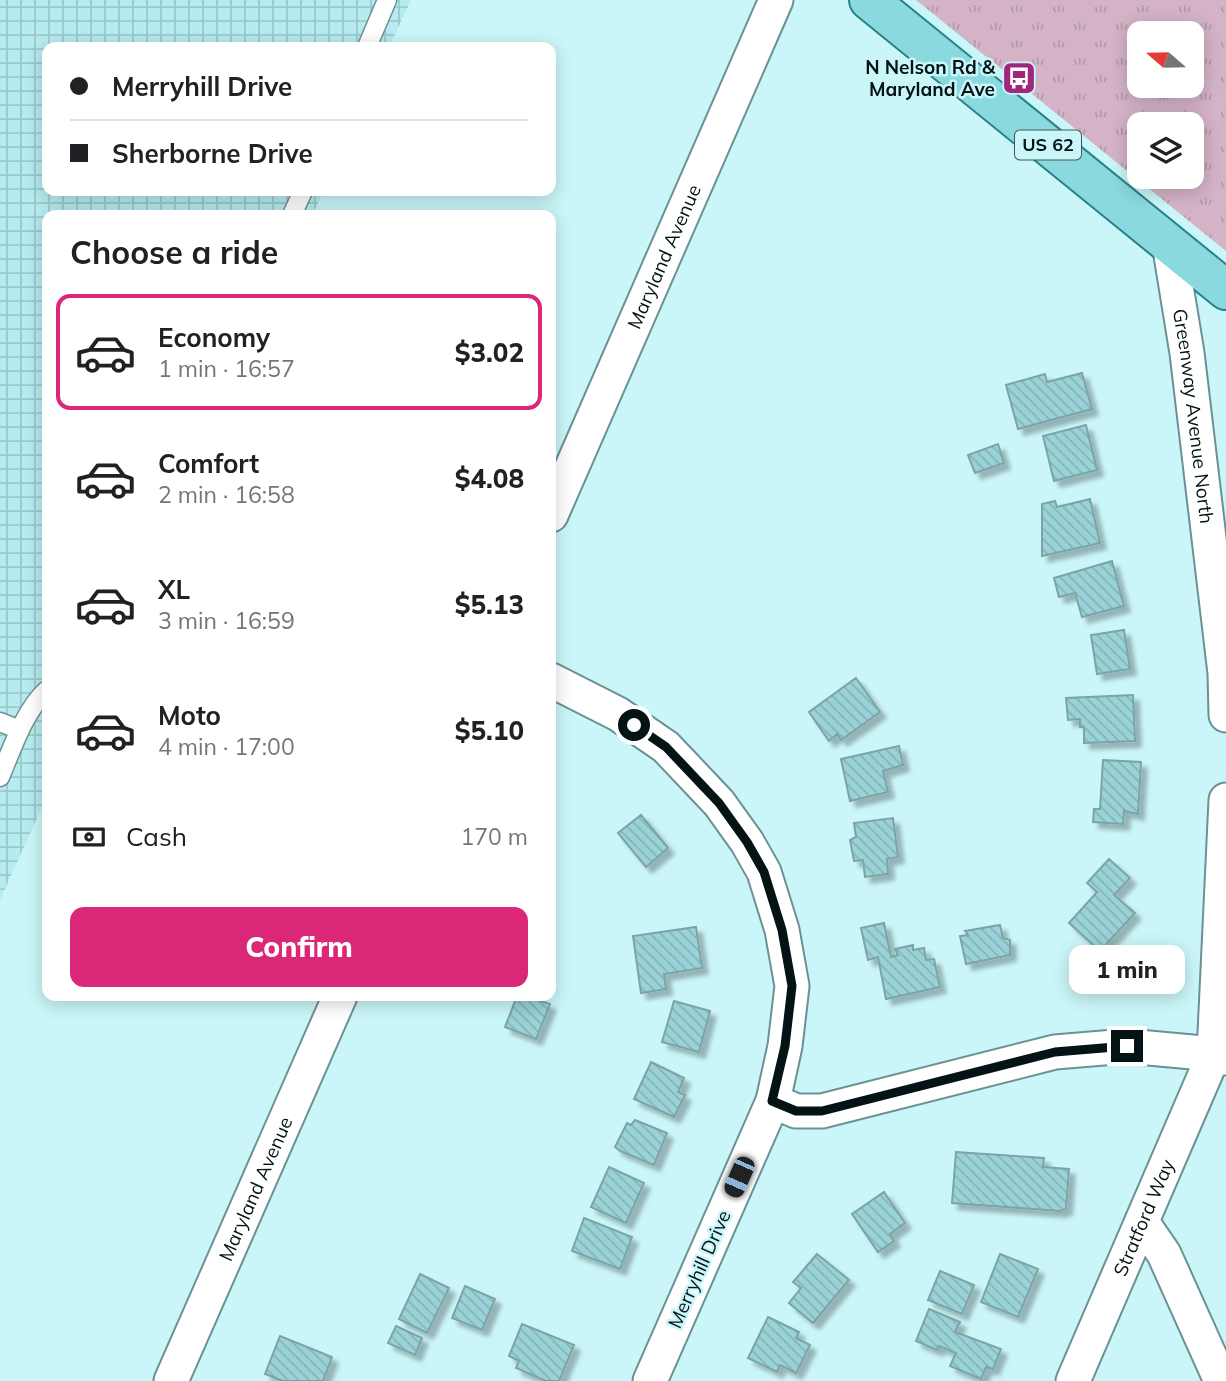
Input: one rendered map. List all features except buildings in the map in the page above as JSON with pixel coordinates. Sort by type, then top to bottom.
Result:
[{"type":"main road","name":"US 62","points":[[869,0],[1226,290]]},
{"type":"street","name":"Maryland Avenue","points":[[556,503],[776,0]]},
{"type":"street","name":"Greenway Avenue North","points":[[1169,243],[1187,353],[1225,672],[1226,715]]},
{"type":"street","name":"Merryhill Drive","points":[[556,683],[618,714],[666,747],[719,803],[747,842],[764,872],[782,930],[792,986],[785,1046],[772,1101],[650,1381]]},
{"type":"street","points":[[772,1101],[796,1111],[822,1111],[1055,1052],[1127,1046],[1220,1056],[1226,800]]},
{"type":"street","name":"Maryland Avenue","points":[[171,1381],[338,1001]]},
{"type":"street","name":"Stratford Way","points":[[1073,1381],[1142,1222],[1220,1056]]},
{"type":"street","points":[[1142,1222],[1164,1254],[1221,1381]]},
{"type":"lane","points":[[369,42],[387,0]]},
{"type":"lane","points":[[0,777],[20,730],[42,694]]},
{"type":"lane","points":[[0,722],[20,730]]},
{"type":"shaded area","points":[[0,0],[411,0],[391,42],[42,42],[42,196],[322,196],[314,210],[42,210],[42,807],[0,900]]},
{"type":"green space","points":[[916,0],[1226,0],[1226,251],[1149,189],[1204,189],[1204,112],[1127,112],[1127,171]]},
{"type":"place","name":"N Nelson Rd & Maryland Ave","points":[[1019,78]]},
{"type":"route","points":[[634,725],[666,747],[719,803],[747,842],[764,872],[782,930],[792,986],[785,1046],[772,1101],[796,1111],[822,1111],[1055,1052],[1127,1046]]}]
